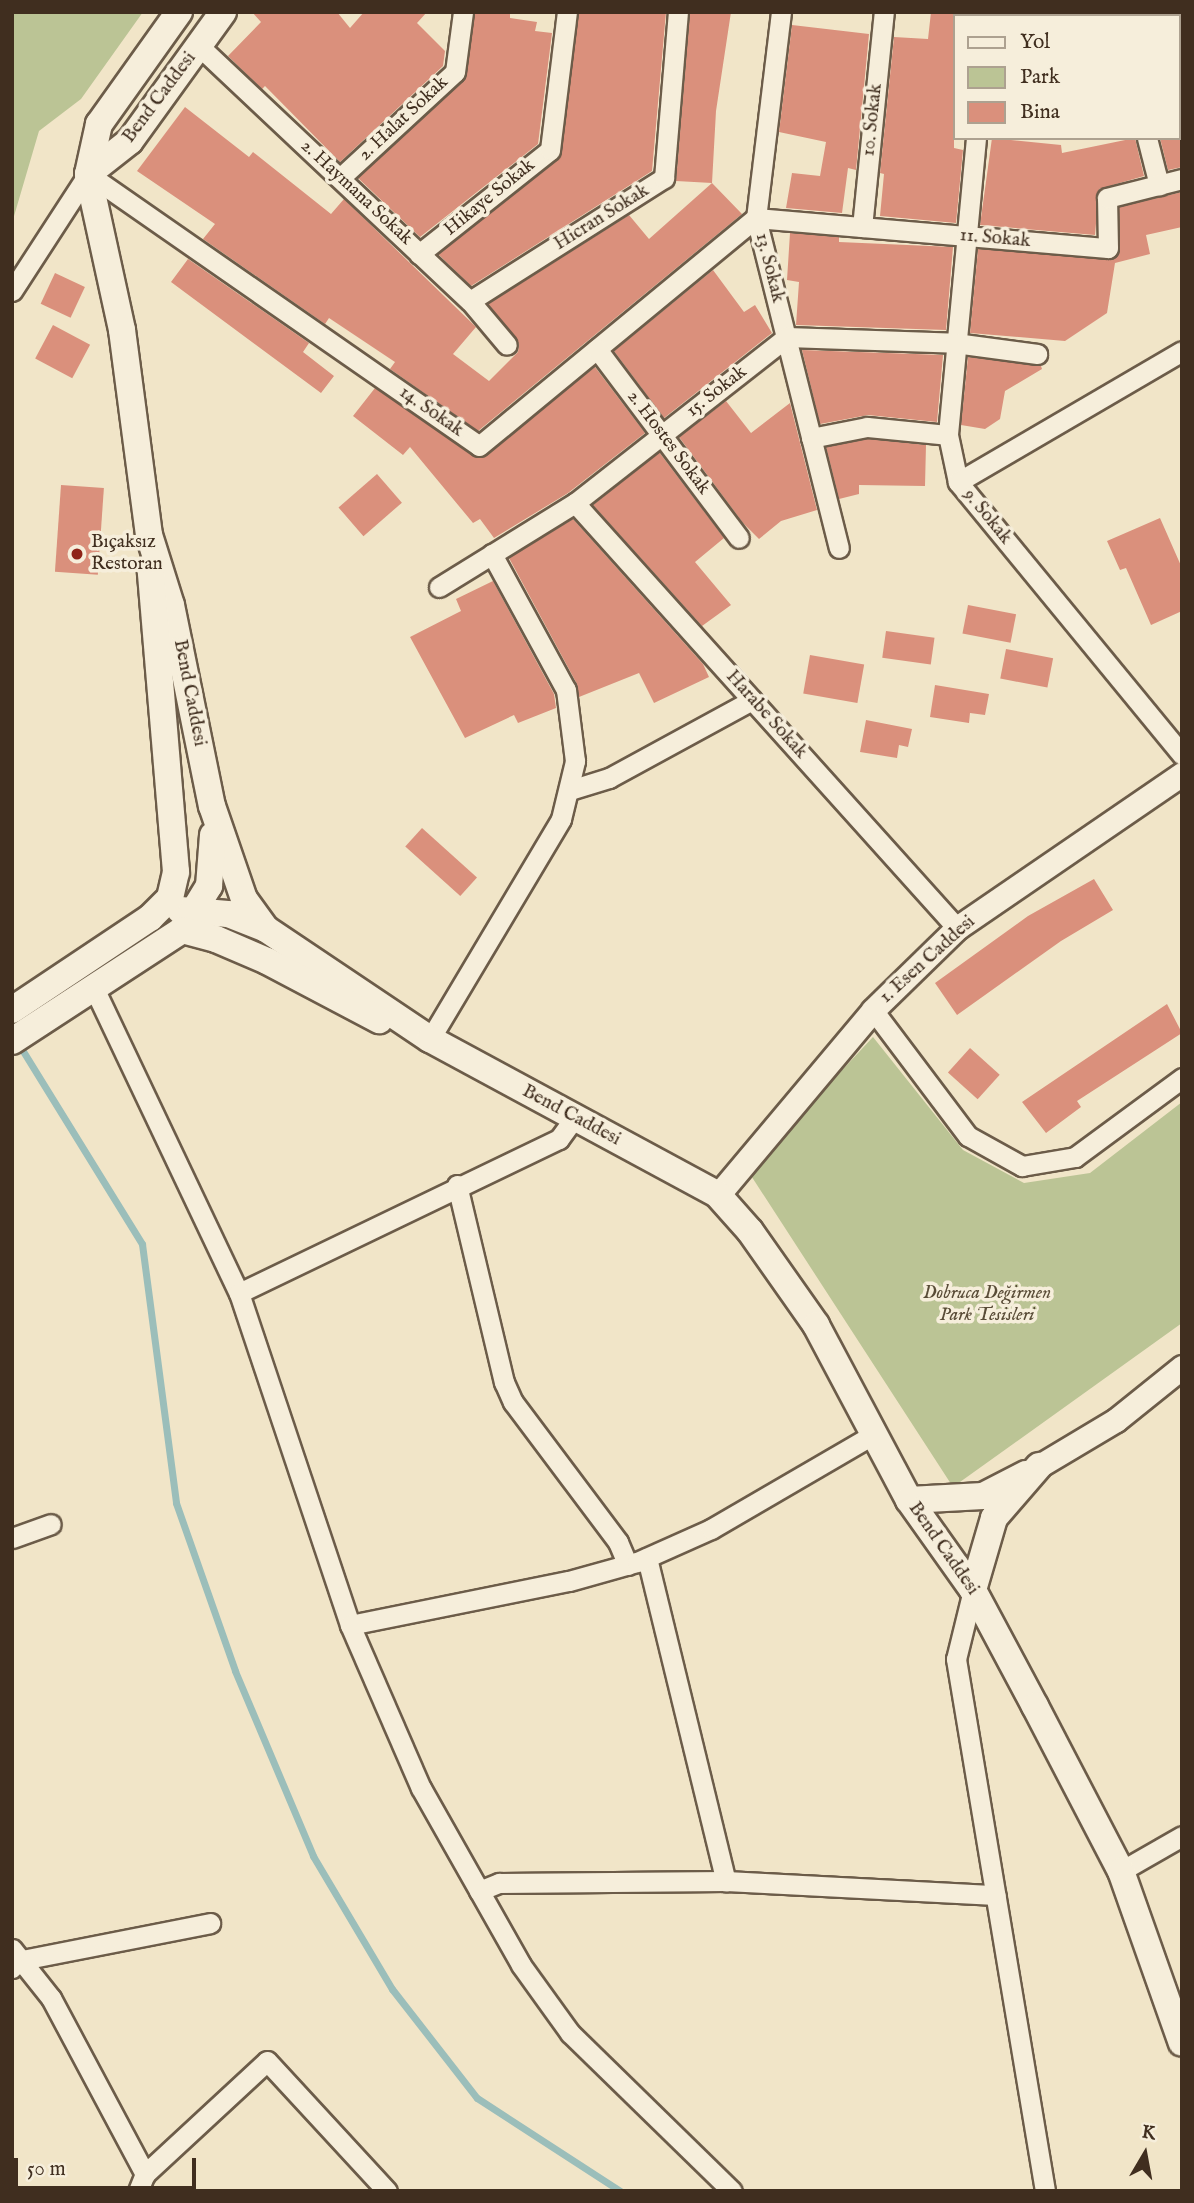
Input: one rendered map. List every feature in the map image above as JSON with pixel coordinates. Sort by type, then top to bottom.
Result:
[{"type":"main road","name":"Bend Caddesi","points":[[179,12],[99,124],[88,174],[122,330],[149,536],[171,605],[212,806],[244,899],[266,929],[429,1039],[718,1195],[750,1231],[816,1325],[909,1500],[973,1590],[1121,1871],[1182,2043]]},
{"type":"main road","name":"Bend Caddesi","points":[[88,174],[130,141],[223,12]]},
{"type":"main road","points":[[149,536],[176,872],[190,916],[216,939],[371,1016],[429,1039]]},
{"type":"main road","points":[[12,1010],[48,1002],[93,986],[190,916],[209,886],[214,860],[212,806]]},
{"type":"main road","points":[[12,1041],[48,1002],[150,918],[170,898],[176,872]]},
{"type":"main road","points":[[150,918],[190,916],[266,929]]},
{"type":"main road","points":[[909,1500],[983,1496],[1040,1466]]},
{"type":"main road","points":[[973,1590],[994,1518],[1040,1466]]},
{"type":"street","name":"2. Halat Sokak","points":[[340,178],[455,72],[463,12]]},
{"type":"street","name":"Hikaye Sokak","points":[[419,254],[550,150],[567,12]]},
{"type":"street","name":"Hicran Sokak","points":[[470,302],[664,178],[678,12]]},
{"type":"street","name":"13. Sokak","points":[[781,12],[756,218],[839,548]]},
{"type":"street","name":"10. Sokak","points":[[862,227],[884,12]]},
{"type":"street","name":"2. Haymana Sokak","points":[[199,46],[470,302],[507,345]]},
{"type":"street","name":"9. Sokak","points":[[976,140],[948,435],[958,482],[1182,755]]},
{"type":"street","points":[[1148,140],[1159,185]]},
{"type":"street","points":[[12,291],[88,174]]},
{"type":"street","name":"14. Sokak","points":[[88,174],[479,446],[756,218]]},
{"type":"street","name":"11. Sokak","points":[[756,218],[1108,248],[1107,198],[1182,179]]},
{"type":"street","points":[[787,337],[955,343],[1037,354]]},
{"type":"street","name":"15. Sokak","points":[[439,587],[575,503],[787,337]]},
{"type":"street","name":"2. Hostes Sokak","points":[[597,349],[739,538]]},
{"type":"street","points":[[958,482],[1182,351]]},
{"type":"street","points":[[811,438],[867,426],[948,435]]},
{"type":"street","name":"Harabe Sokak","points":[[575,503],[957,928]]},
{"type":"street","points":[[429,1039],[549,841],[570,790],[575,737],[566,690],[492,554]]},
{"type":"street","points":[[570,790],[609,778],[752,700]]},
{"type":"street","name":"1. Esen Caddesi","points":[[718,1195],[873,1010],[957,928],[1182,774]]},
{"type":"street","points":[[93,986],[239,1293],[350,1625],[421,1788],[520,1965],[570,2033],[732,2191]]},
{"type":"street","points":[[873,1010],[968,1136],[1022,1166],[1075,1157],[1182,1078]]},
{"type":"street","points":[[239,1293],[457,1185],[559,1139],[574,1118]]},
{"type":"street","points":[[457,1185],[509,1392],[618,1542],[628,1565]]},
{"type":"street","points":[[1040,1466],[1116,1420],[1182,1367]]},
{"type":"street","points":[[350,1625],[569,1581],[628,1565],[711,1529],[874,1434]]},
{"type":"street","points":[[12,1538],[51,1524]]},
{"type":"street","points":[[647,1558],[726,1881]]},
{"type":"street","points":[[973,1590],[956,1659],[1045,2191]]},
{"type":"street","points":[[1121,1871],[1182,1836]]},
{"type":"street","points":[[479,1891],[499,1883],[726,1881],[996,1895]]},
{"type":"street","points":[[14,1959],[210,1923]]},
{"type":"street","points":[[14,1959],[51,1998],[141,2182],[267,2061],[387,2191]]},
{"type":"green space","points":[[12,12],[143,12],[81,99],[39,131],[12,223]]},
{"type":"green space","name":"Dobruca Değirmen Park Tesisleri","points":[[873,1037],[963,1150],[1024,1183],[1090,1173],[1182,1102],[1182,1323],[953,1487],[748,1171]]},
{"type":"building","points":[[252,12],[337,12],[350,28],[364,12],[427,12],[417,23],[445,51],[443,66],[340,162],[265,86],[262,89],[228,56],[261,22]]},
{"type":"building","points":[[475,12],[510,12],[510,18],[537,22],[535,31],[552,33],[538,144],[420,237],[358,178],[464,80]]},
{"type":"building","points":[[579,12],[666,12],[652,171],[471,286],[438,254],[558,159]]},
{"type":"building","points":[[690,12],[731,12],[716,111],[712,183],[676,181]]},
{"type":"building","points":[[931,12],[954,12],[953,140],[954,148],[963,150],[956,223],[880,216],[884,174],[880,173],[894,37],[928,39]]},
{"type":"building","points":[[792,25],[869,34],[856,170],[848,168],[842,213],[786,208],[792,173],[820,176],[826,142],[779,132]]},
{"type":"building","points":[[185,107],[249,157],[253,152],[331,214],[344,199],[476,327],[453,354],[489,381],[518,352],[519,344],[488,304],[629,215],[649,239],[712,183],[742,214],[478,431],[390,369],[395,362],[329,318],[325,324],[203,239],[215,224],[137,171]]},
{"type":"building","points":[[1182,138],[1182,167],[1168,170],[1160,140]]},
{"type":"building","points":[[992,140],[1061,145],[1062,153],[1135,140],[1144,176],[1099,189],[1095,235],[980,225]]},
{"type":"building","points":[[1182,192],[1182,227],[1146,235],[1150,254],[1115,263],[1107,313],[1065,341],[970,333],[978,249],[1113,259],[1120,248],[1119,207]]},
{"type":"building","points":[[790,233],[839,237],[839,242],[953,247],[946,330],[796,325],[799,282],[787,280]]},
{"type":"building","points":[[188,259],[309,343],[303,352],[334,376],[321,393],[171,282]]},
{"type":"building","points":[[713,270],[744,312],[755,305],[772,333],[664,418],[614,351]]},
{"type":"building","points":[[55,273],[85,287],[71,318],[41,304]]},
{"type":"building","points":[[53,325],[90,345],[72,378],[35,359]]},
{"type":"building","points":[[802,350],[943,355],[937,422],[868,415],[820,424]]},
{"type":"building","points":[[968,357],[1041,366],[1042,369],[1005,391],[1000,419],[985,429],[961,425]]},
{"type":"building","points":[[595,367],[645,433],[568,493],[494,538],[480,519],[473,523],[410,447],[403,455],[353,416],[375,388],[480,458]]},
{"type":"building","points":[[726,401],[751,433],[790,403],[817,510],[781,521],[759,539],[743,523],[679,437]]},
{"type":"building","points":[[868,439],[926,445],[925,486],[859,485],[859,494],[839,499],[826,447]]},
{"type":"building","points":[[659,452],[724,538],[695,562],[731,605],[702,626],[593,505]]},
{"type":"building","points":[[377,474],[402,503],[363,536],[339,507]]},
{"type":"building","points":[[61,485],[104,488],[98,575],[55,572]]},
{"type":"building","points":[[1160,518],[1182,568],[1182,611],[1151,625],[1126,568],[1120,570],[1107,541]]},
{"type":"building","points":[[573,519],[703,664],[709,677],[654,703],[639,673],[579,697],[577,684],[509,558]]},
{"type":"building","points":[[493,581],[554,694],[556,708],[518,723],[514,715],[465,738],[410,637],[461,611],[456,599]]},
{"type":"building","points":[[968,605],[1016,614],[1011,643],[962,633]]},
{"type":"building","points":[[886,631],[935,638],[931,665],[882,658]]},
{"type":"building","points":[[1006,649],[1053,658],[1047,688],[1000,678]]},
{"type":"building","points":[[810,655],[864,665],[857,703],[803,693]]},
{"type":"building","points":[[935,685],[989,694],[985,715],[970,713],[969,723],[930,717]]},
{"type":"building","points":[[866,720],[912,729],[908,747],[899,745],[897,758],[860,752]]},
{"type":"building","points":[[422,828],[477,878],[460,896],[405,847]]},
{"type":"building","points":[[1094,879],[1113,910],[1061,941],[957,1015],[935,983],[1028,916]]},
{"type":"building","points":[[1167,1004],[1182,1033],[1077,1101],[1081,1107],[1046,1133],[1022,1102]]},
{"type":"building","points":[[970,1048],[1000,1075],[978,1099],[948,1073]]},
{"type":"waterway","points":[[18,1043],[142,1244],[176,1503],[235,1671],[313,1856],[392,1989],[477,2098],[620,2191]]},
{"type":"place","name":"Bıçaksız Restoran","points":[[77,554]]}]
